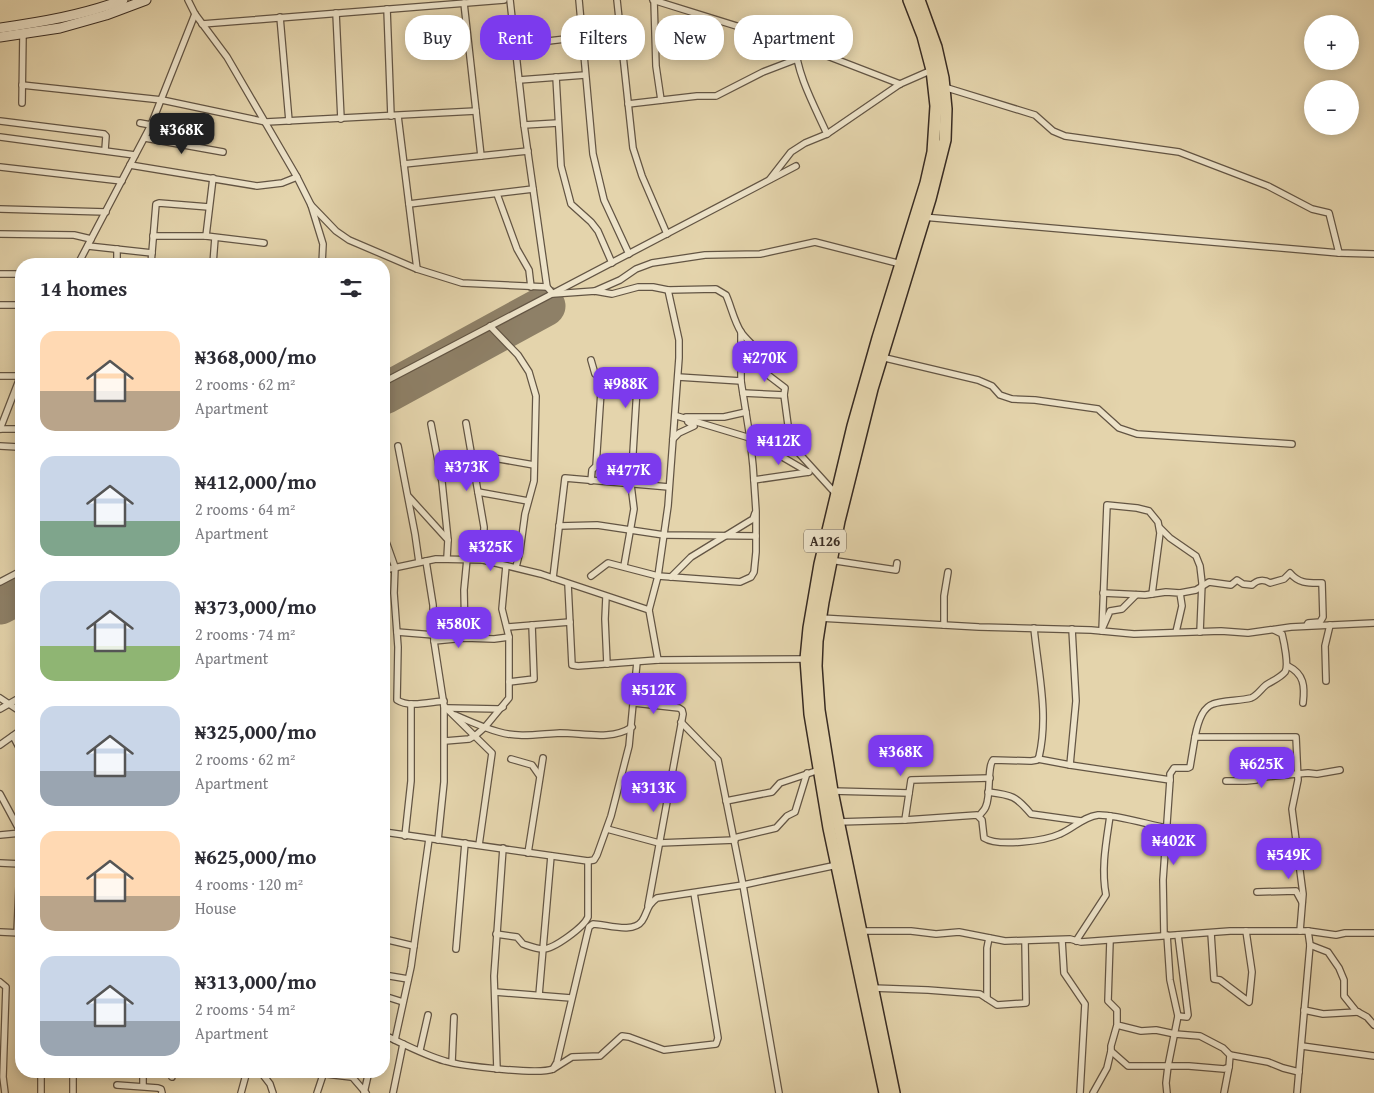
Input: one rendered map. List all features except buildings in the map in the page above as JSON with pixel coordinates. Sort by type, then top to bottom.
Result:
[{"type":"highway","name":"A126","points":[[885,1093],[842,864],[838,822],[817,695],[816,654],[830,560],[863,422],[920,217],[936,138],[936,106],[932,70],[923,36],[909,0]]},
{"type":"highway","name":"A126","points":[[894,1093],[861,931],[819,770],[810,714],[806,658],[814,599],[836,494],[861,395],[900,264],[938,172],[945,140],[944,86],[936,47],[919,0]]},
{"type":"street","points":[[0,28],[57,19],[105,7],[123,0]]},
{"type":"street","points":[[0,37],[60,28],[106,15],[146,0]]},
{"type":"street","points":[[188,0],[195,14],[227,57],[298,177],[311,205],[323,244],[322,258]]},
{"type":"street","points":[[202,24],[504,0]]},
{"type":"street","points":[[510,0],[512,15]]},
{"type":"street","points":[[579,0],[580,15]]},
{"type":"street","points":[[617,0],[633,148],[642,176],[667,234]]},
{"type":"street","points":[[661,100],[656,66],[653,0],[734,25]]},
{"type":"street","points":[[464,3],[481,156]]},
{"type":"street","points":[[387,9],[394,116],[404,164],[417,269]]},
{"type":"street","points":[[336,13],[341,119]]},
{"type":"street","points":[[81,258],[151,125],[195,14]]},
{"type":"street","points":[[280,17],[289,121]]},
{"type":"street","points":[[22,103],[23,34]]},
{"type":"street","points":[[517,60],[547,287],[553,294]]},
{"type":"street","points":[[584,60],[593,154],[600,188],[629,254]]},
{"type":"street","points":[[628,104],[716,96],[763,72],[794,60]]},
{"type":"street","points":[[797,60],[805,85],[827,134]]},
{"type":"street","points":[[840,60],[900,84]]},
{"type":"street","points":[[768,181],[791,152],[805,143],[827,134],[900,84],[932,70]]},
{"type":"street","points":[[519,80],[585,75]]},
{"type":"street","points":[[556,77],[561,166],[570,204],[591,222],[598,231],[612,263]]},
{"type":"street","points":[[22,85],[162,100],[266,122],[476,111]]},
{"type":"street","points":[[944,86],[1035,115],[1053,131],[1065,136],[1174,151],[1268,186],[1312,209],[1330,212],[1339,253]]},
{"type":"street","points":[[0,121],[104,134],[106,136],[105,150]]},
{"type":"street","points":[[140,123],[151,125]]},
{"type":"street","points":[[524,124],[558,123]]},
{"type":"street","points":[[0,137],[136,155]]},
{"type":"street","points":[[144,138],[223,152]]},
{"type":"street","points":[[404,164],[528,151]]},
{"type":"street","points":[[130,166],[257,186],[269,186],[298,177]]},
{"type":"street","points":[[390,379],[796,166]]},
{"type":"street","points":[[0,167],[122,181]]},
{"type":"street","points":[[206,236],[213,178]]},
{"type":"street","points":[[409,204],[533,189]]},
{"type":"street","points":[[497,194],[517,249],[529,270],[531,287]]},
{"type":"street","points":[[152,258],[156,204],[209,207]]},
{"type":"street","points":[[311,205],[336,231],[349,240],[417,269],[462,283],[547,287]]},
{"type":"street","points":[[0,209],[106,212]]},
{"type":"street","points":[[920,217],[1339,253],[1374,254]]},
{"type":"street","points":[[0,234],[74,236],[91,240]]},
{"type":"street","points":[[153,236],[206,236],[264,243]]},
{"type":"street","points":[[213,258],[215,238]]},
{"type":"street","points":[[595,291],[620,280],[636,269],[652,263],[705,255],[728,256],[769,253],[815,242],[900,264]]},
{"type":"street","points":[[88,246],[152,253]]},
{"type":"street","points":[[117,249],[117,258]]},
{"type":"street","points":[[0,274],[15,274]]},
{"type":"street","points":[[553,294],[595,291],[612,294],[638,287],[653,287],[668,290],[716,289],[726,295],[741,332],[763,358],[764,372],[785,388],[784,395],[788,425],[796,450],[811,471],[836,494]]},
{"type":"street","points":[[658,660],[650,610],[658,576],[664,535],[676,416],[679,340],[668,290]]},
{"type":"street","points":[[0,305],[15,305]]},
{"type":"street","points":[[490,326],[518,355],[532,378],[536,396],[534,481],[528,501],[516,567]]},
{"type":"street","points":[[591,576],[608,562],[658,576],[740,582],[754,572],[756,510],[750,438],[742,393],[741,332]]},
{"type":"street","points":[[881,357],[978,380],[992,386],[1000,395],[1012,399],[1035,400],[1098,409],[1120,428],[1136,434],[1292,444]]},
{"type":"street","points":[[591,360],[595,374],[629,383],[637,388],[631,485],[634,508],[624,566]]},
{"type":"street","points":[[0,376],[15,375]]},
{"type":"street","points":[[590,481],[592,470],[596,466],[602,377]]},
{"type":"street","points":[[678,377],[741,381]]},
{"type":"street","points":[[15,390],[0,429],[15,429]]},
{"type":"street","points":[[742,393],[784,395]]},
{"type":"street","points":[[676,416],[724,417],[746,412]]},
{"type":"street","points":[[676,416],[750,438],[811,471]]},
{"type":"street","points":[[673,439],[679,433],[694,426],[676,416]]},
{"type":"street","points":[[466,423],[484,527],[483,560]]},
{"type":"street","points":[[431,424],[442,482],[448,540],[447,558]]},
{"type":"street","points":[[0,446],[15,447]]},
{"type":"street","points":[[398,446],[419,562]]},
{"type":"street","points":[[474,466],[482,458],[488,457],[534,465]]},
{"type":"street","points":[[754,480],[811,471]]},
{"type":"street","points":[[553,578],[566,478],[669,487]]},
{"type":"street","points":[[478,492],[528,501]]},
{"type":"street","points":[[408,496],[448,540]]},
{"type":"street","points":[[1102,631],[1107,505],[1149,511],[1158,522],[1160,533],[1152,594]]},
{"type":"street","points":[[670,577],[691,557],[752,519],[756,510]]},
{"type":"street","points":[[559,526],[598,525],[664,535],[756,536]]},
{"type":"street","points":[[1159,527],[1170,538],[1196,556],[1200,566],[1200,632]]},
{"type":"street","points":[[390,553],[395,567],[394,593],[398,647],[397,697],[399,702],[499,709],[503,707]]},
{"type":"street","points":[[390,568],[447,558],[483,560],[553,578],[650,610]]},
{"type":"street","points":[[465,638],[464,590],[467,559]]},
{"type":"street","points":[[830,560],[896,570],[897,563]]},
{"type":"street","points":[[426,561],[433,605],[434,638],[445,705],[444,782],[438,840]]},
{"type":"street","points":[[445,741],[469,739],[476,735],[503,707],[509,698],[509,637],[502,609],[506,566]]},
{"type":"street","points":[[944,625],[944,596],[948,572]]},
{"type":"street","points":[[1103,593],[1136,595],[1166,592],[1180,593],[1196,590],[1210,582],[1231,585],[1238,580],[1243,584],[1252,585],[1258,581],[1266,580],[1270,582],[1284,579],[1290,573],[1294,578],[1303,583],[1322,582],[1324,617],[1320,622],[1308,623],[1306,626]]},
{"type":"street","points":[[0,582],[15,574]]},
{"type":"street","points":[[568,584],[569,637],[572,665],[658,660],[806,658]]},
{"type":"street","points":[[1176,632],[1182,606],[1180,593]]},
{"type":"street","points":[[1102,631],[1110,611],[1122,608],[1136,595]]},
{"type":"street","points":[[606,597],[607,664]]},
{"type":"street","points":[[820,618],[944,625],[1072,629],[1134,634],[1176,632],[1248,633],[1291,626],[1374,623]]},
{"type":"street","points":[[506,627],[570,622]]},
{"type":"street","points":[[509,682],[534,679],[532,625]]},
{"type":"street","points":[[1326,681],[1325,646],[1330,625]]},
{"type":"street","points":[[1034,628],[1043,698],[1042,738],[1038,759]]},
{"type":"street","points":[[1070,765],[1076,701],[1072,629]]},
{"type":"street","points":[[1167,1093],[1168,1066],[1178,1016],[1170,980],[1163,880],[1170,774],[1174,768],[1190,767],[1197,725],[1202,714],[1211,704],[1253,698],[1265,685],[1278,678],[1284,672],[1288,666],[1282,634],[1273,630]]},
{"type":"street","points":[[397,632],[434,638],[489,639],[509,637]]},
{"type":"street","points":[[390,833],[588,861],[594,860],[606,829],[629,746],[637,662]]},
{"type":"street","points":[[1288,666],[1296,670],[1303,681],[1303,703]]},
{"type":"street","points":[[0,698],[15,708]]},
{"type":"street","points":[[0,709],[15,699]]},
{"type":"street","points":[[553,1069],[557,1062],[589,927],[592,924],[628,928],[638,925],[643,920],[647,907],[683,714],[679,708],[634,703]]},
{"type":"street","points":[[405,836],[411,781],[411,704]]},
{"type":"street","points":[[445,705],[490,749],[493,756],[479,845]]},
{"type":"street","points":[[455,715],[498,732],[517,736],[562,733],[604,735],[624,732],[632,727]]},
{"type":"street","points":[[682,722],[718,760],[743,885],[779,1093]]},
{"type":"street","points":[[0,745],[13,736],[15,740]]},
{"type":"street","points":[[1195,737],[1296,737],[1297,775],[1292,809],[1303,894],[1300,931]]},
{"type":"street","points":[[528,853],[542,758]]},
{"type":"street","points":[[511,759],[532,765],[540,777]]},
{"type":"street","points":[[979,816],[986,806],[990,763],[993,760],[1031,761],[1038,759],[1170,780]]},
{"type":"street","points":[[726,801],[772,792],[780,783],[819,770]]},
{"type":"street","points":[[1226,781],[1246,782],[1264,776],[1318,774],[1340,770]]},
{"type":"street","points":[[606,829],[659,843],[734,839],[776,828],[787,816],[795,812],[807,773]]},
{"type":"street","points":[[905,820],[911,780],[990,778]]},
{"type":"street","points":[[832,791],[909,793]]},
{"type":"street","points":[[988,792],[1008,794],[1020,800],[1031,814],[1081,821]]},
{"type":"street","points":[[0,794],[15,822]]},
{"type":"street","points":[[979,816],[982,820],[984,838],[993,841],[1037,841],[1059,834],[1092,816],[1110,816],[1167,828]]},
{"type":"street","points":[[838,822],[979,816]]},
{"type":"street","points":[[1076,941],[1106,896],[1104,856],[1110,816]]},
{"type":"street","points":[[0,835],[15,834]]},
{"type":"street","points":[[395,1040],[414,946],[429,839]]},
{"type":"street","points":[[456,949],[465,843]]},
{"type":"street","points":[[497,1069],[496,934],[503,848]]},
{"type":"street","points":[[539,995],[551,856]]},
{"type":"street","points":[[496,934],[518,937],[523,944],[543,949],[555,945],[585,924],[588,861]]},
{"type":"street","points":[[0,863],[15,864]]},
{"type":"street","points":[[647,907],[657,898],[743,885],[842,864]]},
{"type":"street","points":[[1257,892],[1296,891],[1303,904]]},
{"type":"street","points":[[390,1038],[446,1061],[497,1069],[537,1072],[553,1069],[572,1058],[600,1056],[622,1036],[664,1050],[716,1044],[718,1038],[694,893]]},
{"type":"street","points":[[861,931],[911,931],[936,934],[959,932],[1005,941],[1062,940],[1081,942],[1246,931],[1308,931],[1336,935],[1345,933],[1374,933]]},
{"type":"street","points":[[1211,933],[1214,979],[1220,980],[1249,1002],[1252,972],[1246,931]]},
{"type":"street","points":[[1297,1093],[1310,945],[1308,931]]},
{"type":"street","points":[[0,932],[15,933]]},
{"type":"street","points":[[1178,935],[1188,1015],[1187,1017],[1178,1016]]},
{"type":"street","points":[[987,998],[987,948],[989,938]]},
{"type":"street","points":[[390,940],[414,946]]},
{"type":"street","points":[[1062,940],[1064,973],[1086,1004],[1080,1093]]},
{"type":"street","points":[[872,988],[980,994],[997,1004],[1026,1003],[1025,941]]},
{"type":"street","points":[[1093,1093],[1107,1068],[1117,1024],[1117,1010],[1108,1002],[1110,941]]},
{"type":"street","points":[[1310,945],[1328,952],[1340,968],[1344,980],[1344,996],[1358,1012],[1367,1017],[1374,1025]]},
{"type":"street","points":[[390,976],[408,980]]},
{"type":"street","points":[[0,982],[6,986],[2,1044],[5,1093]]},
{"type":"street","points":[[495,992],[571,998]]},
{"type":"street","points":[[390,998],[403,1002]]},
{"type":"street","points":[[1304,1010],[1323,1014],[1358,1012]]},
{"type":"street","points":[[420,1050],[428,1015]]},
{"type":"street","points":[[452,1062],[454,1017]]},
{"type":"street","points":[[1117,1024],[1141,1031],[1156,1030],[1200,1036],[1223,1048],[1230,1055],[1268,1062],[1299,1072]]},
{"type":"street","points":[[393,1093],[403,1044]]},
{"type":"street","points":[[1302,1046],[1374,1056]]},
{"type":"street","points":[[1111,1051],[1128,1066],[1224,1069],[1229,1067]]},
{"type":"street","points":[[1224,1093],[1230,1055]]},
{"type":"street","points":[[41,1078],[41,1093]]},
{"type":"street","points":[[72,1078],[73,1093]]},
{"type":"street","points":[[143,1086],[144,1078]]},
{"type":"street","points":[[241,1093],[244,1078]]},
{"type":"street","points":[[265,1078],[273,1093]]},
{"type":"street","points":[[319,1091],[323,1078]]},
{"type":"street","points":[[352,1078],[365,1092]]},
{"type":"street","points":[[365,1092],[368,1078]]},
{"type":"street","points":[[117,1085],[158,1088],[161,1089],[162,1093]]},
{"type":"runway","points":[[390,391],[545,306]]},
{"type":"runway","points":[[0,604],[15,596]]}]
